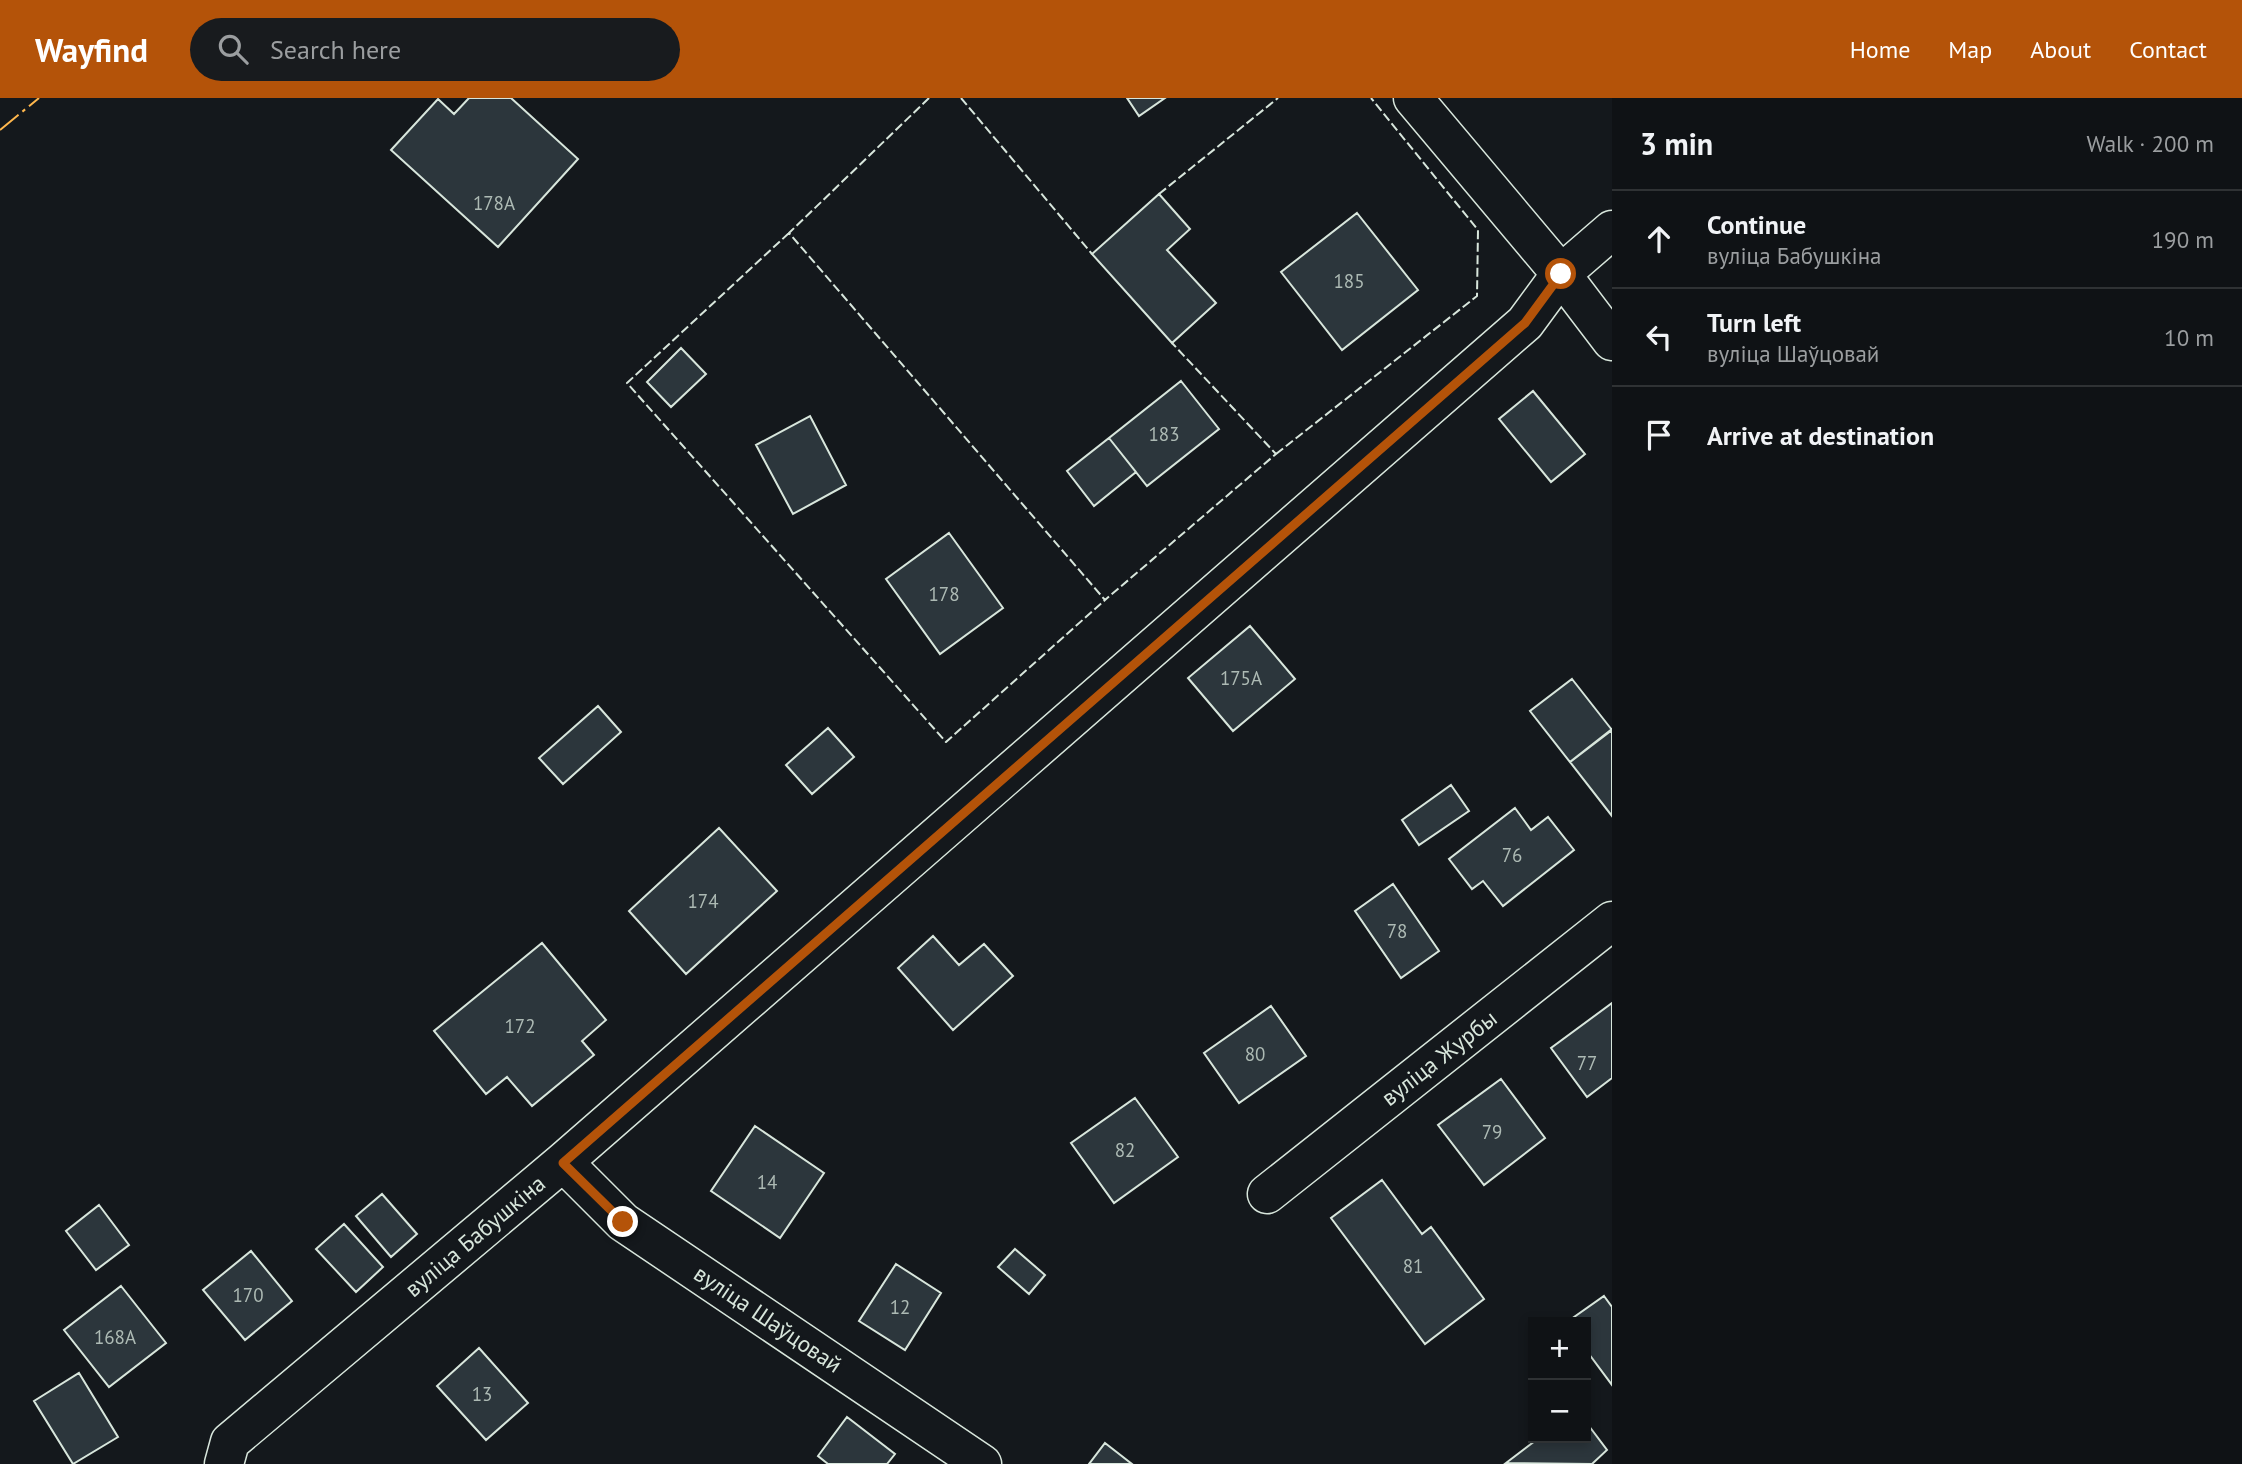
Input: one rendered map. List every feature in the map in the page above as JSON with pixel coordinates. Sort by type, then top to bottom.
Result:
[{"type":"street","points":[[1413,98],[1561,274],[1612,341]]},
{"type":"street","name":"вуліца Бабушкіна","points":[[224,1464],[230,1442],[563,1163],[1525,323],[1561,274],[1612,230]]},
{"type":"street","name":"вуліца Журбы","points":[[1267,1194],[1612,921]]},
{"type":"street","name":"вуліца Шаўцовай","points":[[563,1163],[623,1222],[982,1464]]},
{"type":"building","points":[[469,98],[511,98],[578,159],[498,247],[391,150],[438,99],[454,114]]},
{"type":"building","points":[[1127,98],[1165,98],[1139,116]]},
{"type":"building","points":[[1159,194],[1190,229],[1167,250],[1216,303],[1172,343],[1092,254]]},
{"type":"building","points":[[1357,213],[1418,290],[1342,350],[1281,272]]},
{"type":"building","points":[[681,348],[706,374],[671,407],[647,382]]},
{"type":"building","points":[[1181,381],[1219,429],[1147,486],[1109,438]]},
{"type":"building","points":[[1533,391],[1585,454],[1551,482],[1499,419]]},
{"type":"building","points":[[810,416],[846,485],[793,514],[756,445]]},
{"type":"building","points":[[1109,438],[1136,472],[1094,506],[1067,471]]},
{"type":"building","points":[[949,533],[1003,608],[940,654],[886,579]]},
{"type":"building","points":[[1250,626],[1295,679],[1233,731],[1188,678]]},
{"type":"building","points":[[1572,679],[1612,730],[1570,762],[1530,711]]},
{"type":"building","points":[[598,706],[621,732],[563,784],[539,758]]},
{"type":"building","points":[[828,728],[854,757],[812,794],[786,765]]},
{"type":"building","points":[[1612,729],[1612,816],[1570,762]]},
{"type":"building","points":[[1451,785],[1469,811],[1419,845],[1402,820]]},
{"type":"building","points":[[1515,808],[1531,830],[1548,817],[1574,850],[1503,906],[1483,881],[1472,889],[1449,859]]},
{"type":"building","points":[[719,828],[777,891],[686,974],[629,911]]},
{"type":"building","points":[[1393,884],[1439,951],[1401,978],[1355,911]]},
{"type":"building","points":[[933,936],[959,965],[984,944],[1013,976],[953,1030],[898,968]]},
{"type":"building","points":[[542,943],[606,1020],[582,1041],[594,1055],[532,1106],[507,1077],[486,1094],[434,1031]]},
{"type":"building","points":[[1612,1003],[1612,1078],[1587,1097],[1551,1048]]},
{"type":"building","points":[[1271,1006],[1306,1056],[1239,1103],[1204,1053]]},
{"type":"building","points":[[1501,1079],[1545,1138],[1484,1185],[1438,1125]]},
{"type":"building","points":[[1135,1098],[1178,1157],[1114,1203],[1071,1143]]},
{"type":"building","points":[[755,1126],[824,1173],[780,1238],[711,1191]]},
{"type":"building","points":[[1382,1180],[1422,1234],[1431,1227],[1484,1299],[1425,1344],[1331,1218]]},
{"type":"building","points":[[382,1194],[417,1234],[391,1257],[356,1216]]},
{"type":"building","points":[[99,1205],[129,1245],[96,1270],[66,1231]]},
{"type":"building","points":[[344,1224],[383,1267],[356,1292],[316,1249]]},
{"type":"building","points":[[1015,1249],[1045,1275],[1029,1294],[998,1267]]},
{"type":"building","points":[[251,1251],[292,1301],[245,1340],[203,1290]]},
{"type":"building","points":[[896,1264],[941,1293],[905,1350],[859,1321]]},
{"type":"building","points":[[121,1286],[166,1343],[109,1387],[64,1330]]},
{"type":"building","points":[[1604,1296],[1612,1307],[1612,1385],[1591,1357],[1591,1317],[1574,1317]]},
{"type":"building","points":[[479,1348],[528,1403],[486,1440],[437,1386]]},
{"type":"building","points":[[79,1373],[118,1437],[73,1464],[34,1401]]},
{"type":"building","points":[[847,1417],[895,1454],[887,1464],[828,1464],[818,1456]]},
{"type":"building","points":[[1591,1429],[1607,1450],[1592,1464],[1506,1463],[1532,1443],[1591,1443]]},
{"type":"building","points":[[1105,1443],[1132,1464],[1089,1464]]},
{"type":"fence","points":[[929,98],[789,233],[1105,600],[1276,454],[1172,343]]},
{"type":"fence","points":[[961,98],[1092,254]]},
{"type":"fence","points":[[1159,194],[1278,98]]},
{"type":"fence","points":[[1276,454],[1477,296],[1478,230],[1371,98]]},
{"type":"fence","points":[[789,233],[627,383],[946,742],[1105,600]]},
{"type":"power","points":[[0,130],[39,98]]},
{"type":"route","points":[[623,1222],[563,1163],[1525,323],[1561,274]]}]
